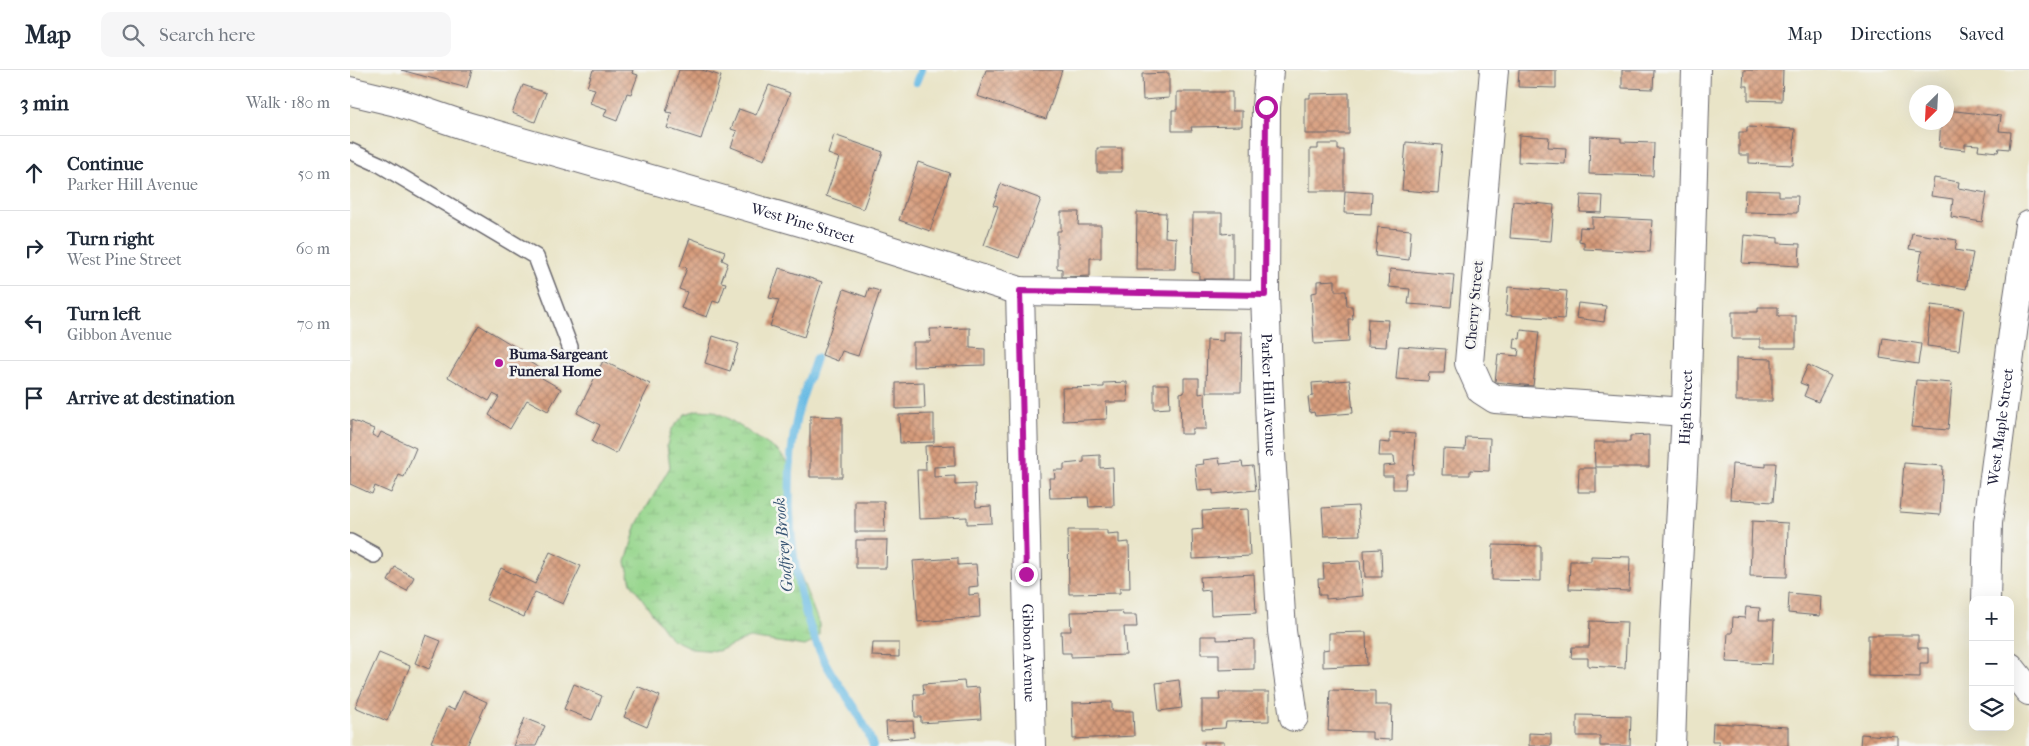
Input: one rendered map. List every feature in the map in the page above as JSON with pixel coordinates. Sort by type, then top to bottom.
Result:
[{"type":"street","name":"Parker Hill Avenue","points":[[1269,70],[1266,107],[1265,295],[1271,453],[1282,631],[1294,718]]},
{"type":"street","name":"Cherry Street","points":[[1494,70],[1469,363],[1481,390],[1495,399],[1686,412]]},
{"type":"street","name":"High Street","points":[[1671,746],[1675,622],[1686,412],[1696,70]]},
{"type":"street","name":"West Pine Street","points":[[350,91],[396,102],[466,126],[811,225],[1020,291],[1265,295]]},
{"type":"street","name":"West Maple Street","points":[[1986,596],[1988,524],[2029,225]]},
{"type":"street","name":"Gibbon Avenue","points":[[1020,291],[1031,746]]},
{"type":"street","points":[[2014,672],[2029,691]]},
{"type":"lane","points":[[350,151],[381,165],[536,257],[570,347]]},
{"type":"lane","points":[[350,542],[374,555]]},
{"type":"green space","points":[[698,410],[713,411],[726,417],[779,452],[788,464],[791,479],[791,520],[795,561],[819,624],[819,635],[815,641],[805,646],[749,638],[718,651],[693,649],[670,638],[631,583],[626,562],[637,524],[670,467],[667,445],[671,430],[685,414]]},
{"type":"building","points":[[401,70],[472,70],[467,88]]},
{"type":"building","points":[[593,70],[633,70],[632,73],[638,75],[631,94],[627,93],[617,121],[604,116],[607,109],[590,103],[595,89],[587,87]]},
{"type":"building","points":[[679,70],[702,70],[721,76],[701,139],[667,128],[672,113],[666,112]]},
{"type":"building","points":[[986,70],[1062,70],[1046,119],[977,96]]},
{"type":"building","points":[[1519,70],[1556,70],[1556,88],[1518,87]]},
{"type":"building","points":[[1622,70],[1654,70],[1653,89],[1622,88]]},
{"type":"building","points":[[1744,70],[1783,70],[1782,101],[1748,100],[1748,86],[1743,86]]},
{"type":"building","points":[[1169,73],[1169,98],[1143,100],[1142,74]]},
{"type":"building","points":[[523,85],[546,93],[535,122],[512,113]]},
{"type":"building","points":[[769,85],[790,93],[764,160],[731,147],[737,131],[731,129],[739,109],[756,115]]},
{"type":"building","points":[[1177,92],[1232,92],[1232,111],[1242,111],[1242,126],[1191,127],[1192,131],[1172,131],[1172,110],[1177,110]]},
{"type":"building","points":[[1349,93],[1349,134],[1305,134],[1305,98],[1310,98],[1310,94]]},
{"type":"building","points":[[1954,111],[2001,116],[1999,131],[2011,132],[2009,149],[1999,148],[1998,152],[1978,150],[1979,145],[1965,144],[1965,150],[1939,147],[1940,130],[1954,130]]},
{"type":"building","points":[[1747,127],[1795,129],[1793,165],[1749,163],[1749,155],[1739,155],[1739,132],[1747,132]]},
{"type":"building","points":[[834,135],[883,152],[863,209],[826,196],[839,158],[828,154]]},
{"type":"building","points":[[1519,135],[1549,137],[1548,147],[1566,148],[1565,164],[1518,162]]},
{"type":"building","points":[[1590,136],[1621,138],[1621,142],[1654,143],[1653,176],[1589,174]]},
{"type":"building","points":[[1406,142],[1442,145],[1438,193],[1402,190]]},
{"type":"building","points":[[1318,144],[1338,144],[1338,150],[1344,150],[1344,191],[1310,191],[1310,149],[1318,149]]},
{"type":"building","points":[[1097,148],[1122,148],[1122,172],[1097,172]]},
{"type":"building","points":[[918,162],[950,173],[930,231],[899,220]]},
{"type":"building","points":[[1934,178],[1959,182],[1958,188],[1987,193],[1982,222],[1951,217],[1953,199],[1931,196]]},
{"type":"building","points":[[1001,184],[1041,199],[1019,258],[984,245],[998,206],[993,205]]},
{"type":"building","points":[[1745,190],[1779,191],[1779,196],[1798,196],[1797,213],[1744,212]]},
{"type":"building","points":[[1345,191],[1372,193],[1371,214],[1344,213]]},
{"type":"building","points":[[1581,195],[1603,196],[1602,213],[1580,212]]},
{"type":"building","points":[[1513,201],[1554,205],[1551,241],[1510,238]]},
{"type":"building","points":[[1061,212],[1079,212],[1078,225],[1101,225],[1101,258],[1090,258],[1090,276],[1062,277],[1062,269],[1057,268],[1057,231],[1061,231]]},
{"type":"building","points":[[1137,212],[1166,213],[1165,237],[1176,238],[1175,269],[1136,269]]},
{"type":"building","points":[[1193,213],[1222,213],[1222,234],[1233,233],[1233,279],[1199,279],[1199,273],[1192,272]]},
{"type":"building","points":[[1592,217],[1652,220],[1650,252],[1584,249],[1584,242],[1579,241],[1580,227],[1592,228]]},
{"type":"building","points":[[1378,227],[1411,230],[1409,260],[1375,256]]},
{"type":"building","points":[[1912,233],[1957,240],[1955,250],[1973,253],[1966,289],[1917,280],[1922,251],[1909,249]]},
{"type":"building","points":[[1744,235],[1778,238],[1778,243],[1800,244],[1799,266],[1742,263]]},
{"type":"building","points":[[690,238],[725,251],[722,260],[728,263],[721,282],[726,283],[719,303],[713,301],[707,317],[681,308],[687,292],[679,289],[687,268],[680,266]]},
{"type":"building","points":[[779,268],[822,282],[804,337],[770,326],[779,300],[769,298]]},
{"type":"building","points":[[1390,269],[1454,275],[1451,307],[1408,304],[1410,289],[1389,287]]},
{"type":"building","points":[[1335,280],[1335,291],[1346,291],[1347,306],[1352,306],[1353,319],[1348,319],[1349,342],[1314,344],[1311,293],[1317,292],[1317,281]]},
{"type":"building","points":[[1508,287],[1567,291],[1564,319],[1506,315]]},
{"type":"building","points":[[869,288],[880,291],[858,356],[842,351],[838,361],[822,355],[844,289],[866,297]]},
{"type":"building","points":[[1578,303],[1606,306],[1604,322],[1576,318]]},
{"type":"building","points":[[1931,305],[1964,309],[1959,350],[1927,346]]},
{"type":"building","points":[[1758,307],[1778,307],[1778,316],[1796,316],[1796,348],[1760,348],[1760,339],[1732,339],[1732,312],[1758,312]]},
{"type":"building","points":[[1368,319],[1388,320],[1386,347],[1367,346]]},
{"type":"building","points":[[479,325],[529,355],[526,360],[546,372],[542,378],[561,389],[548,411],[527,400],[510,429],[489,415],[499,397],[493,394],[489,401],[448,377]]},
{"type":"building","points":[[970,328],[970,348],[985,349],[985,365],[913,367],[913,342],[931,342],[930,329]]},
{"type":"building","points":[[1521,330],[1539,332],[1533,386],[1495,382],[1498,354],[1518,356],[1519,349],[1514,348],[1515,338],[1520,339]]},
{"type":"building","points":[[1223,332],[1242,332],[1241,392],[1206,392],[1207,340],[1223,341]]},
{"type":"building","points":[[713,336],[739,344],[730,371],[705,363]]},
{"type":"building","points":[[1883,338],[1921,344],[1918,364],[1880,358]]},
{"type":"building","points":[[1399,346],[1446,349],[1444,373],[1429,373],[1428,381],[1396,379]]},
{"type":"building","points":[[1736,358],[1772,359],[1772,401],[1736,401]]},
{"type":"building","points":[[603,361],[650,384],[616,454],[592,442],[600,425],[577,413]]},
{"type":"building","points":[[1808,365],[1831,376],[1818,402],[1804,396],[1808,386],[1800,383]]},
{"type":"building","points":[[1184,378],[1199,378],[1199,394],[1205,393],[1206,429],[1192,429],[1192,434],[1181,434],[1180,393],[1184,392]]},
{"type":"building","points":[[1350,380],[1353,413],[1315,416],[1314,412],[1310,413],[1308,397],[1313,396],[1312,383]]},
{"type":"building","points":[[1916,380],[1952,383],[1948,430],[1911,427]]},
{"type":"building","points":[[924,382],[925,408],[896,409],[896,383]]},
{"type":"building","points":[[1127,382],[1128,402],[1106,402],[1107,419],[1063,421],[1062,388],[1104,387],[1104,383]]},
{"type":"building","points":[[1154,384],[1169,384],[1170,408],[1154,409]]},
{"type":"building","points":[[934,414],[934,442],[900,443],[899,415]]},
{"type":"building","points":[[810,416],[842,417],[842,477],[810,477]]},
{"type":"building","points":[[351,420],[374,429],[372,435],[378,438],[381,432],[416,448],[404,477],[399,475],[391,493],[375,486],[372,494],[350,484]]},
{"type":"building","points":[[1390,432],[1415,434],[1413,474],[1406,474],[1405,489],[1393,489],[1393,476],[1383,476],[1383,466],[1395,465],[1394,456],[1379,456],[1380,442],[1390,443]]},
{"type":"building","points":[[1649,435],[1649,467],[1595,467],[1594,442],[1630,442],[1630,436]]},
{"type":"building","points":[[1466,437],[1490,438],[1489,471],[1470,470],[1470,475],[1442,475],[1443,449],[1465,450]]},
{"type":"building","points":[[955,445],[955,466],[934,467],[934,477],[955,476],[955,485],[975,484],[976,507],[991,506],[992,523],[967,524],[967,517],[919,519],[917,470],[926,470],[925,446]]},
{"type":"building","points":[[1100,455],[1100,468],[1113,467],[1114,506],[1089,507],[1088,497],[1050,498],[1049,478],[1055,478],[1054,470],[1064,470],[1064,464],[1084,462],[1084,456]]},
{"type":"building","points":[[1219,458],[1220,464],[1242,462],[1243,467],[1253,466],[1256,490],[1213,494],[1213,490],[1198,491],[1195,465],[1204,464],[1203,460]]},
{"type":"building","points":[[1766,463],[1776,463],[1773,502],[1730,499],[1732,464],[1766,467]]},
{"type":"building","points":[[1904,463],[1943,466],[1940,515],[1900,512]]},
{"type":"building","points":[[1579,468],[1596,468],[1596,492],[1578,492]]},
{"type":"building","points":[[855,501],[884,501],[885,532],[855,532]]},
{"type":"building","points":[[1358,506],[1360,535],[1324,536],[1322,508]]},
{"type":"building","points":[[1248,509],[1250,556],[1193,559],[1192,530],[1203,529],[1202,511]]},
{"type":"building","points":[[1752,521],[1788,523],[1787,577],[1750,576]]},
{"type":"building","points":[[1068,530],[1107,530],[1107,534],[1119,533],[1119,543],[1129,542],[1130,588],[1120,588],[1120,593],[1069,594]]},
{"type":"building","points":[[856,540],[887,540],[886,568],[856,568]]},
{"type":"building","points":[[1493,545],[1541,546],[1541,581],[1492,580]]},
{"type":"building","points":[[1381,549],[1382,577],[1365,577],[1364,550]]},
{"type":"building","points":[[550,552],[581,566],[563,604],[535,592],[524,617],[486,600],[501,568],[535,584]]},
{"type":"building","points":[[1591,556],[1630,557],[1629,591],[1569,589],[1570,561],[1591,561]]},
{"type":"building","points":[[958,558],[958,565],[976,564],[978,586],[969,587],[969,595],[979,594],[980,617],[918,622],[913,561]]},
{"type":"building","points":[[1360,561],[1363,596],[1326,599],[1326,595],[1319,595],[1318,579],[1324,579],[1323,563]]},
{"type":"building","points":[[395,567],[414,577],[407,591],[388,581]]},
{"type":"building","points":[[1254,574],[1256,613],[1211,615],[1210,590],[1201,591],[1200,577]]},
{"type":"building","points":[[1789,593],[1821,596],[1820,616],[1788,613]]},
{"type":"building","points":[[1746,607],[1760,608],[1759,620],[1774,620],[1772,664],[1726,662],[1728,633],[1732,633],[1733,617],[1745,618]]},
{"type":"building","points":[[1122,611],[1123,615],[1136,615],[1137,627],[1124,627],[1126,655],[1071,657],[1071,653],[1062,653],[1061,631],[1071,631],[1070,612]]},
{"type":"building","points":[[1590,621],[1627,622],[1625,668],[1588,666],[1588,658],[1571,658],[1572,647],[1589,647]]},
{"type":"building","points":[[1366,632],[1367,665],[1323,667],[1323,650],[1329,649],[1329,633]]},
{"type":"building","points":[[426,635],[441,641],[429,669],[415,663]]},
{"type":"building","points":[[1868,635],[1918,635],[1918,648],[1928,648],[1928,663],[1920,663],[1920,677],[1868,676]]},
{"type":"building","points":[[1201,636],[1217,636],[1217,640],[1254,639],[1254,669],[1219,670],[1219,654],[1201,654]]},
{"type":"building","points":[[873,643],[899,643],[899,657],[872,656]]},
{"type":"building","points":[[379,653],[410,666],[387,721],[355,707]]},
{"type":"building","points":[[1179,680],[1182,708],[1159,711],[1156,683]]},
{"type":"building","points":[[964,681],[965,688],[979,687],[981,719],[921,723],[921,717],[915,717],[914,694],[924,694],[923,684]]},
{"type":"building","points":[[574,684],[602,696],[592,720],[564,709]]},
{"type":"building","points":[[637,686],[660,696],[647,727],[624,717]]},
{"type":"building","points":[[1330,690],[1375,691],[1375,705],[1392,705],[1391,740],[1372,739],[1372,732],[1328,731]]},
{"type":"building","points":[[463,691],[487,702],[467,746],[439,746],[431,742],[447,707],[454,710]]},
{"type":"building","points":[[1219,692],[1269,692],[1269,721],[1226,722],[1225,728],[1202,729],[1202,700],[1220,700]]},
{"type":"building","points":[[1112,702],[1112,711],[1133,711],[1134,736],[1073,739],[1072,703]]},
{"type":"building","points":[[1577,715],[1631,716],[1630,746],[1600,746],[1600,736],[1577,736]]},
{"type":"building","points":[[525,718],[545,726],[536,746],[513,746]]},
{"type":"building","points":[[913,721],[914,737],[887,739],[886,722]]},
{"type":"building","points":[[1713,723],[1788,727],[1788,746],[1719,746],[1719,741],[1712,741]]},
{"type":"building","points":[[1529,733],[1551,734],[1551,746],[1529,746]]},
{"type":"building","points":[[1861,734],[1898,737],[1898,746],[1860,746]]},
{"type":"building","points":[[1204,742],[1224,742],[1224,746],[1204,746]]},
{"type":"waterway","name":"Godfrey Brook","points":[[916,82],[921,70]]},
{"type":"waterway","name":"Godfrey Brook","points":[[816,358],[797,416],[792,444],[790,506],[796,569],[810,628],[821,654],[856,710],[873,746]]},
{"type":"place","name":"Buma-Sargeant Funeral Home","points":[[499,363]]},
{"type":"route","points":[[1026,574],[1020,291],[1265,295],[1266,107]]}]
